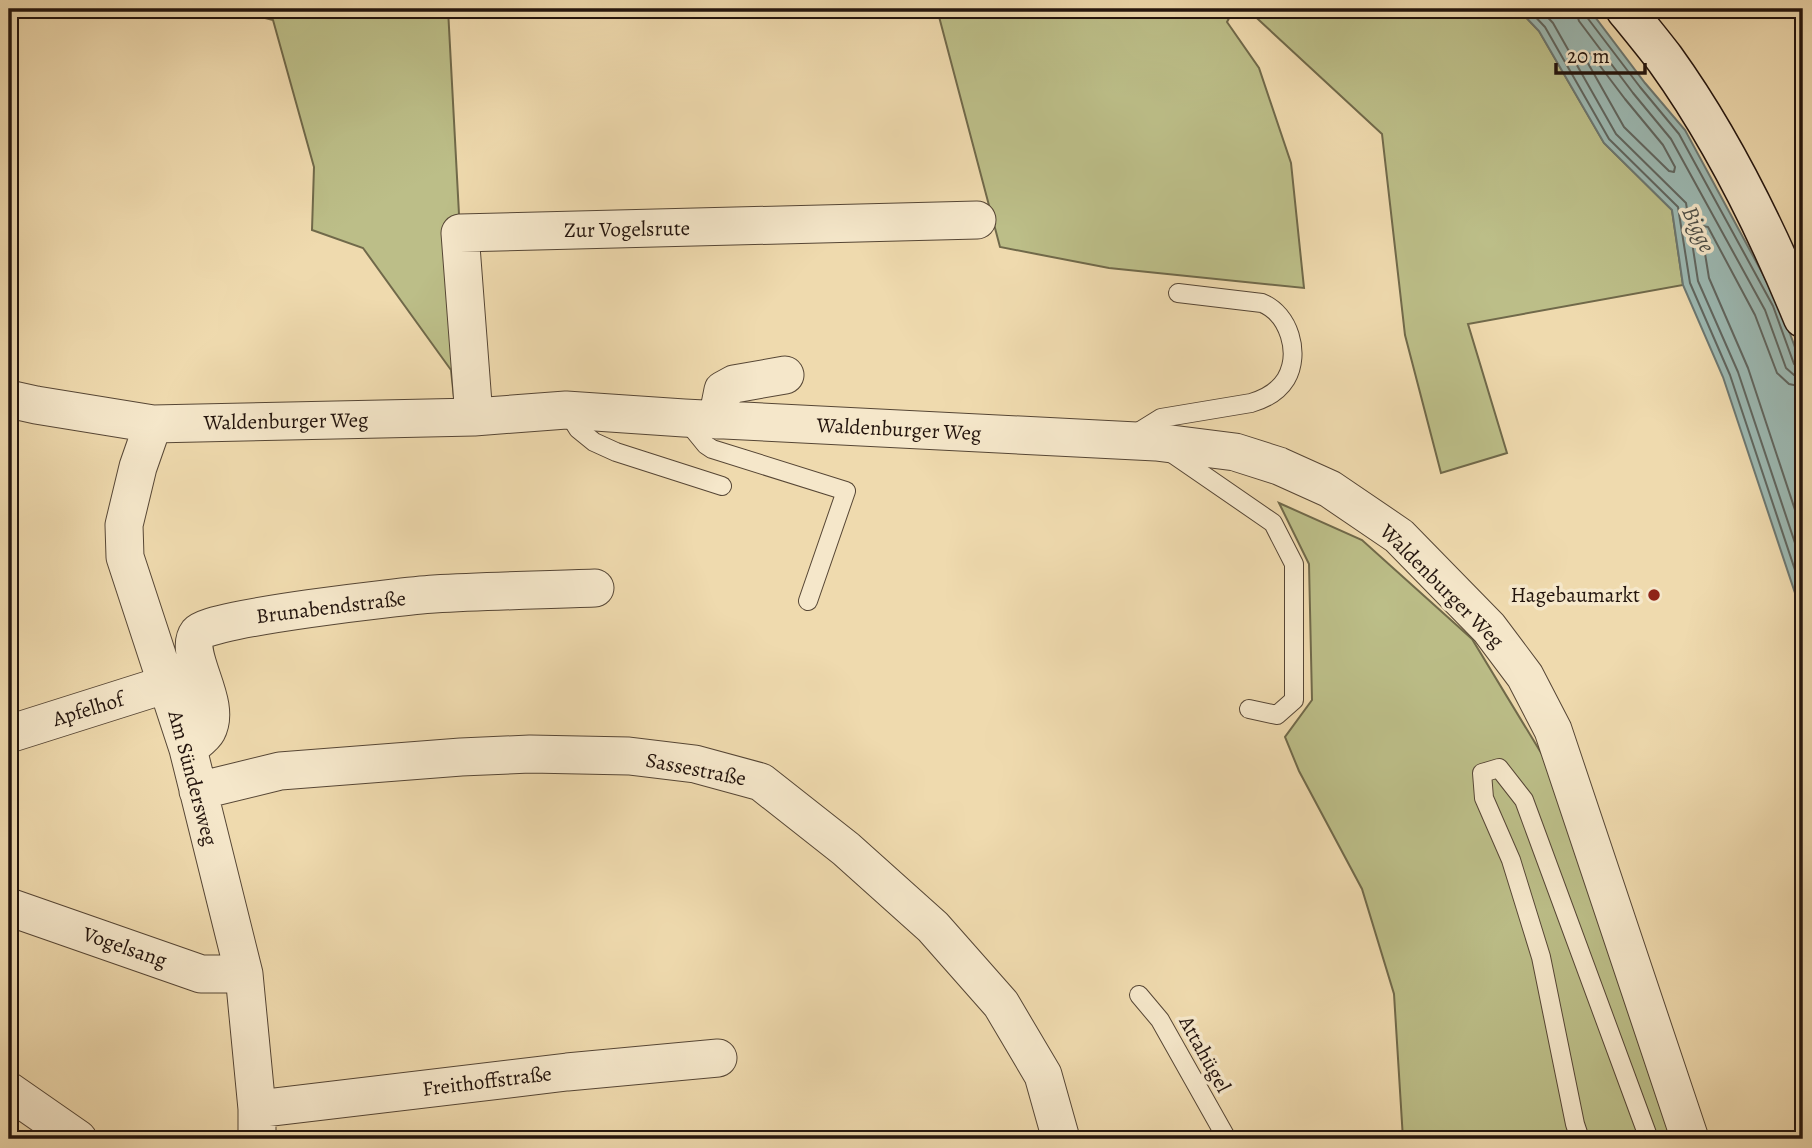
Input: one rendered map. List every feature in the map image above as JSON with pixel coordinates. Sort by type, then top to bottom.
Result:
[{"type":"main road","points":[[1625,9],[1665,59],[1734,171],[1803,318]]},
{"type":"street","name":"Zur Vogelsrute","points":[[474,417],[460,233],[977,220]]},
{"type":"street","points":[[700,419],[723,390],[734,384],[785,375]]},
{"type":"street","name":"Waldenburger Weg","points":[[9,399],[153,424],[474,417],[566,410],[1140,442],[1235,452],[1279,466],[1330,489],[1399,536],[1489,628],[1525,676],[1553,730],[1690,1139]]},
{"type":"street","name":"Am Sündersweg","points":[[153,424],[138,467],[124,525],[125,557],[188,749],[244,974],[257,1124]]},
{"type":"street","name":"Brunabendstraße","points":[[188,749],[207,731],[212,709],[193,646],[196,635],[203,628],[240,619],[419,596],[595,588]]},
{"type":"street","name":"Apfelhof","points":[[9,734],[167,684]]},
{"type":"street","name":"Sassestraße","points":[[198,791],[280,771],[530,754],[629,756],[695,764],[761,782],[846,849],[933,927],[1001,1004],[1043,1075],[1061,1139]]},
{"type":"street","name":"Vogelsang","points":[[9,906],[201,974],[244,974]]},
{"type":"street","name":"Freithoffstraße","points":[[257,1124],[567,1072],[718,1058]]},
{"type":"street","points":[[9,1091],[78,1139]]},
{"type":"lane","points":[[1178,293],[1270,306],[1286,324],[1290,336],[1292,350],[1287,377],[1276,391],[1265,399],[1161,418],[1140,442],[1273,523],[1294,564],[1294,700],[1277,715],[1249,709]]},
{"type":"lane","points":[[566,410],[579,429],[594,442],[616,452],[722,486]]},
{"type":"lane","points":[[700,419],[706,445],[712,449],[846,491],[808,600]]},
{"type":"lane","points":[[1580,1139],[1541,957],[1511,860],[1484,798],[1482,773],[1499,768],[1524,800],[1649,1139]]},
{"type":"lane","name":"Attahügel","points":[[1139,995],[1160,1020],[1227,1139]]},
{"type":"green space","points":[[230,9],[448,9],[460,233],[456,417],[451,370],[363,248],[312,230],[314,167],[273,20]]},
{"type":"green space","points":[[937,9],[1234,9],[1227,22],[1259,68],[1291,163],[1304,288],[1109,268],[1000,247]]},
{"type":"green space","points":[[1247,9],[1518,9],[1539,31],[1604,143],[1672,210],[1683,285],[1468,324],[1507,453],[1441,473],[1405,335],[1382,134]]},
{"type":"green space","points":[[1279,503],[1362,540],[1472,639],[1543,756],[1671,1139],[1403,1139],[1394,994],[1362,889],[1299,771],[1285,737],[1312,700],[1309,564]]},
{"type":"water","name":"Bigge","points":[[1518,9],[1589,9],[1645,83],[1685,130],[1779,304],[1803,369],[1803,617],[1723,377],[1683,285],[1672,210],[1604,143],[1539,31]]},
{"type":"place","name":"Hagebaumarkt","points":[[1654,595]]}]
